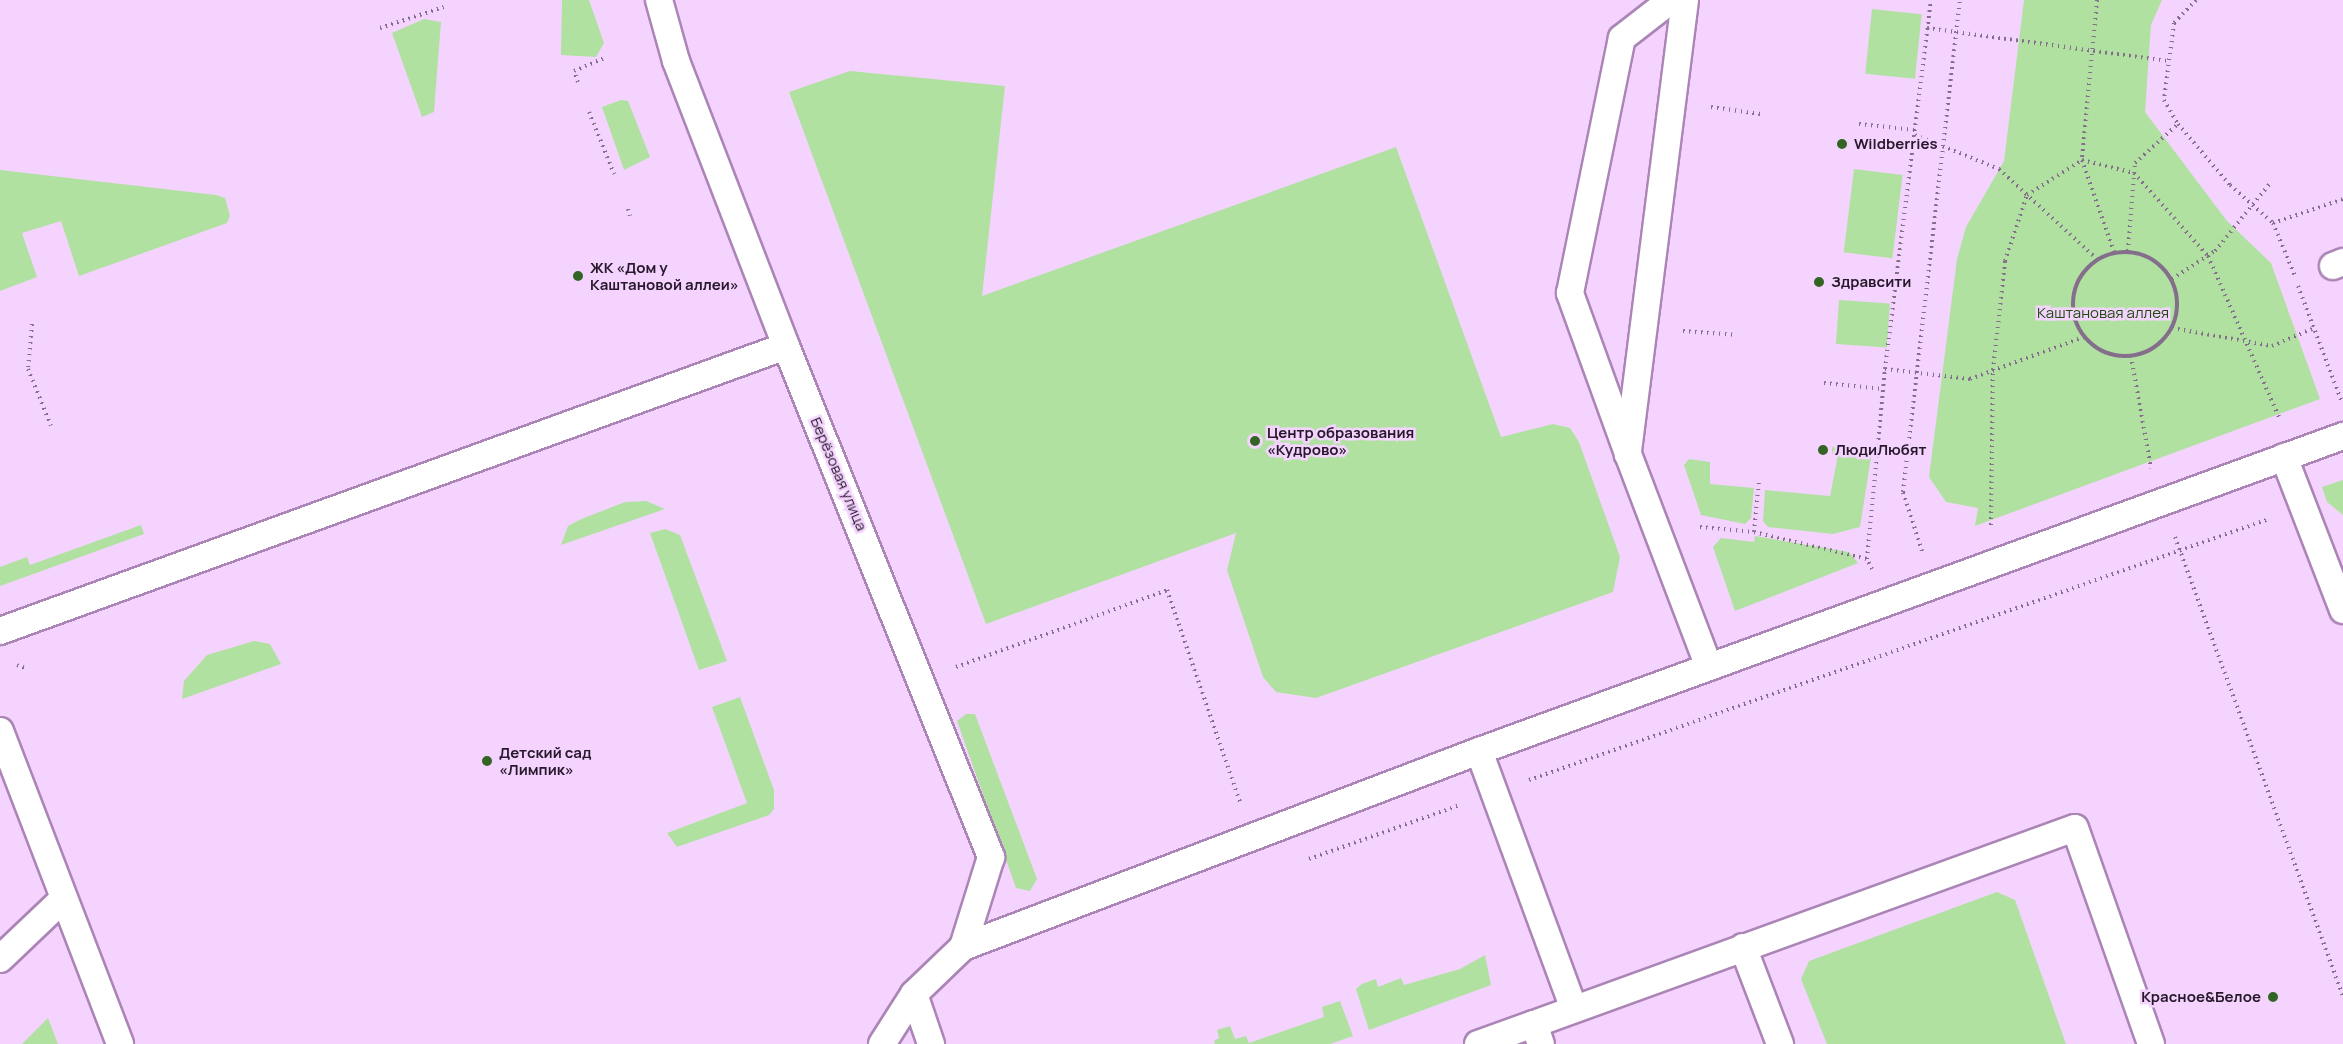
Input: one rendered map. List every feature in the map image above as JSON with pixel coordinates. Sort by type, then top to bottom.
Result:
[{"type":"lane","name":"Берёзовая улица","points":[[660,0],[676,60],[786,346],[924,678],[991,857],[963,947]]},
{"type":"lane","points":[[1671,0],[1622,38],[1570,293],[1628,454],[1709,666]]},
{"type":"lane","points":[[1628,454],[1685,0]]},
{"type":"lane","points":[[0,631],[786,346]]},
{"type":"lane","points":[[882,1044],[914,994],[963,947],[1479,751],[2162,500],[2343,436]]},
{"type":"lane","points":[[2284,457],[2343,610]]},
{"type":"lane","points":[[0,731],[120,1044]]},
{"type":"lane","points":[[1479,751],[1574,1009]]},
{"type":"lane","points":[[1478,1044],[1538,1034],[1574,1009],[2075,828],[2151,1044]]},
{"type":"lane","points":[[0,959],[64,898]]},
{"type":"lane","points":[[1743,947],[1780,1044]]},
{"type":"lane","points":[[914,994],[930,1044]]},
{"type":"path","points":[[1874,573],[1867,560],[1883,389],[1930,0]]},
{"type":"path","points":[[1923,554],[1903,492],[1960,0]]},
{"type":"path","points":[[2097,0],[2082,160],[2114,252]]},
{"type":"path","points":[[2196,0],[2174,23],[2164,100],[2178,124],[2252,206],[2272,223],[2341,400]]},
{"type":"path","points":[[380,28],[444,7]]},
{"type":"path","points":[[1927,28],[2169,60]]},
{"type":"path","points":[[578,82],[574,71],[605,58]]},
{"type":"path","points":[[1711,107],[1761,114]]},
{"type":"path","points":[[590,112],[614,174]]},
{"type":"path","points":[[1859,124],[1915,132],[1943,147],[1999,169],[2097,259]]},
{"type":"path","points":[[2128,251],[2135,163],[2178,124]]},
{"type":"path","points":[[1991,528],[1993,370],[2004,261],[2027,195],[2082,160],[2134,173],[2208,256],[2250,342],[2281,422]]},
{"type":"path","points":[[2172,279],[2208,256],[2271,182]]},
{"type":"path","points":[[2272,223],[2343,199]]},
{"type":"path","points":[[628,209],[630,216]]},
{"type":"path","points":[[2128,251],[2147,256],[2172,279],[2177,295],[2172,328],[2162,342],[2131,356],[2114,355],[2084,337],[2072,304],[2084,271],[2097,259],[2114,252],[2128,251]]},
{"type":"path","points":[[32,324],[28,369],[51,426]]},
{"type":"path","points":[[2172,328],[2272,346],[2314,328]]},
{"type":"path","points":[[1683,331],[1737,335]]},
{"type":"path","points":[[1885,369],[1970,379],[2084,337]]},
{"type":"path","points":[[2131,356],[2151,469],[2343,996]]},
{"type":"path","points":[[1824,383],[1883,389]]},
{"type":"path","points":[[1754,532],[1760,481]]},
{"type":"path","points":[[1302,862],[2178,547],[2266,520]]},
{"type":"path","points":[[1700,527],[1754,532],[1867,560]]},
{"type":"path","points":[[924,678],[1167,590],[1252,836]]},
{"type":"green space","points":[[562,0],[589,0],[604,43],[596,57],[561,55]]},
{"type":"green space","name":"Каштановая аллея","points":[[2024,0],[2162,0],[2151,25],[2145,112],[2227,221],[2271,263],[2320,399],[1975,526],[1978,508],[1946,502],[1929,477],[1957,259],[1966,227],[2004,161]]},
{"type":"green space","points":[[1872,9],[1922,14],[1915,79],[1865,74]]},
{"type":"green space","points":[[424,19],[441,22],[434,112],[422,117],[392,33]]},
{"type":"green space","name":"Центр образования «Кудрово»","points":[[850,71],[1005,86],[982,296],[1396,147],[1501,437],[1553,424],[1570,428],[1579,442],[1620,557],[1613,592],[1316,698],[1276,692],[1263,677],[1227,570],[1236,533],[986,624],[789,92]]},
{"type":"green space","points":[[621,100],[628,101],[650,157],[624,170],[602,107]]},
{"type":"green space","points":[[1854,169],[1903,175],[1892,258],[1844,252]]},
{"type":"green space","points":[[0,170],[216,195],[225,198],[230,216],[227,223],[79,276],[61,221],[22,233],[37,277],[0,291]]},
{"type":"green space","points":[[1839,300],[1890,304],[1887,347],[1836,344]]},
{"type":"green space","points":[[1832,447],[1872,451],[1860,527],[1833,534],[1768,527],[1763,521],[1765,490],[1830,496],[1838,455],[1832,454]]},
{"type":"green space","points":[[1689,459],[1710,462],[1710,484],[1754,488],[1751,518],[1745,524],[1701,515],[1684,465]]},
{"type":"green space","points":[[2343,480],[2343,515],[2327,502],[2322,487]]},
{"type":"green space","points":[[646,501],[665,509],[561,545],[568,526],[579,520],[625,502]]},
{"type":"green space","points":[[141,525],[144,534],[0,586],[0,567],[27,557],[30,565]]},
{"type":"green space","points":[[665,529],[680,535],[727,661],[699,670],[650,533]]},
{"type":"green space","points":[[1755,536],[1849,552],[1858,563],[1735,611],[1713,547],[1721,538],[1754,542]]},
{"type":"green space","points":[[254,641],[270,644],[281,664],[182,699],[184,681],[207,655]]},
{"type":"green space","points":[[740,697],[774,790],[774,809],[769,815],[677,847],[667,833],[747,803],[712,707]]},
{"type":"green space","points":[[966,714],[975,714],[1037,879],[1030,891],[1016,888],[957,721]]},
{"type":"green space","points":[[1997,892],[2015,900],[2066,1044],[1827,1044],[1801,979],[1809,961]]},
{"type":"green space","points":[[1485,955],[1491,985],[1369,1030],[1356,989],[1362,984],[1376,979],[1378,987],[1401,978],[1404,985],[1460,969]]},
{"type":"green space","points":[[1340,1001],[1353,1036],[1330,1044],[1215,1044],[1214,1041],[1219,1038],[1217,1030],[1230,1026],[1235,1039],[1246,1036],[1249,1043],[1324,1017],[1322,1007]]},
{"type":"green space","points":[[48,1018],[58,1044],[22,1044]]},
{"type":"place","name":"Wildberries","points":[[1842,144]]},
{"type":"place","name":"ЖК «Дом у Каштановой аллеи»","points":[[578,276]]},
{"type":"place","name":"Здравсити","points":[[1819,282]]},
{"type":"place","name":"Центр образования «Кудрово»","points":[[1255,441]]},
{"type":"place","name":"ЛюдиЛюбят","points":[[1823,450]]},
{"type":"place","name":"Детский сад «Лимпик»","points":[[487,761]]},
{"type":"place","name":"Красное&Белое","points":[[2273,997]]}]
